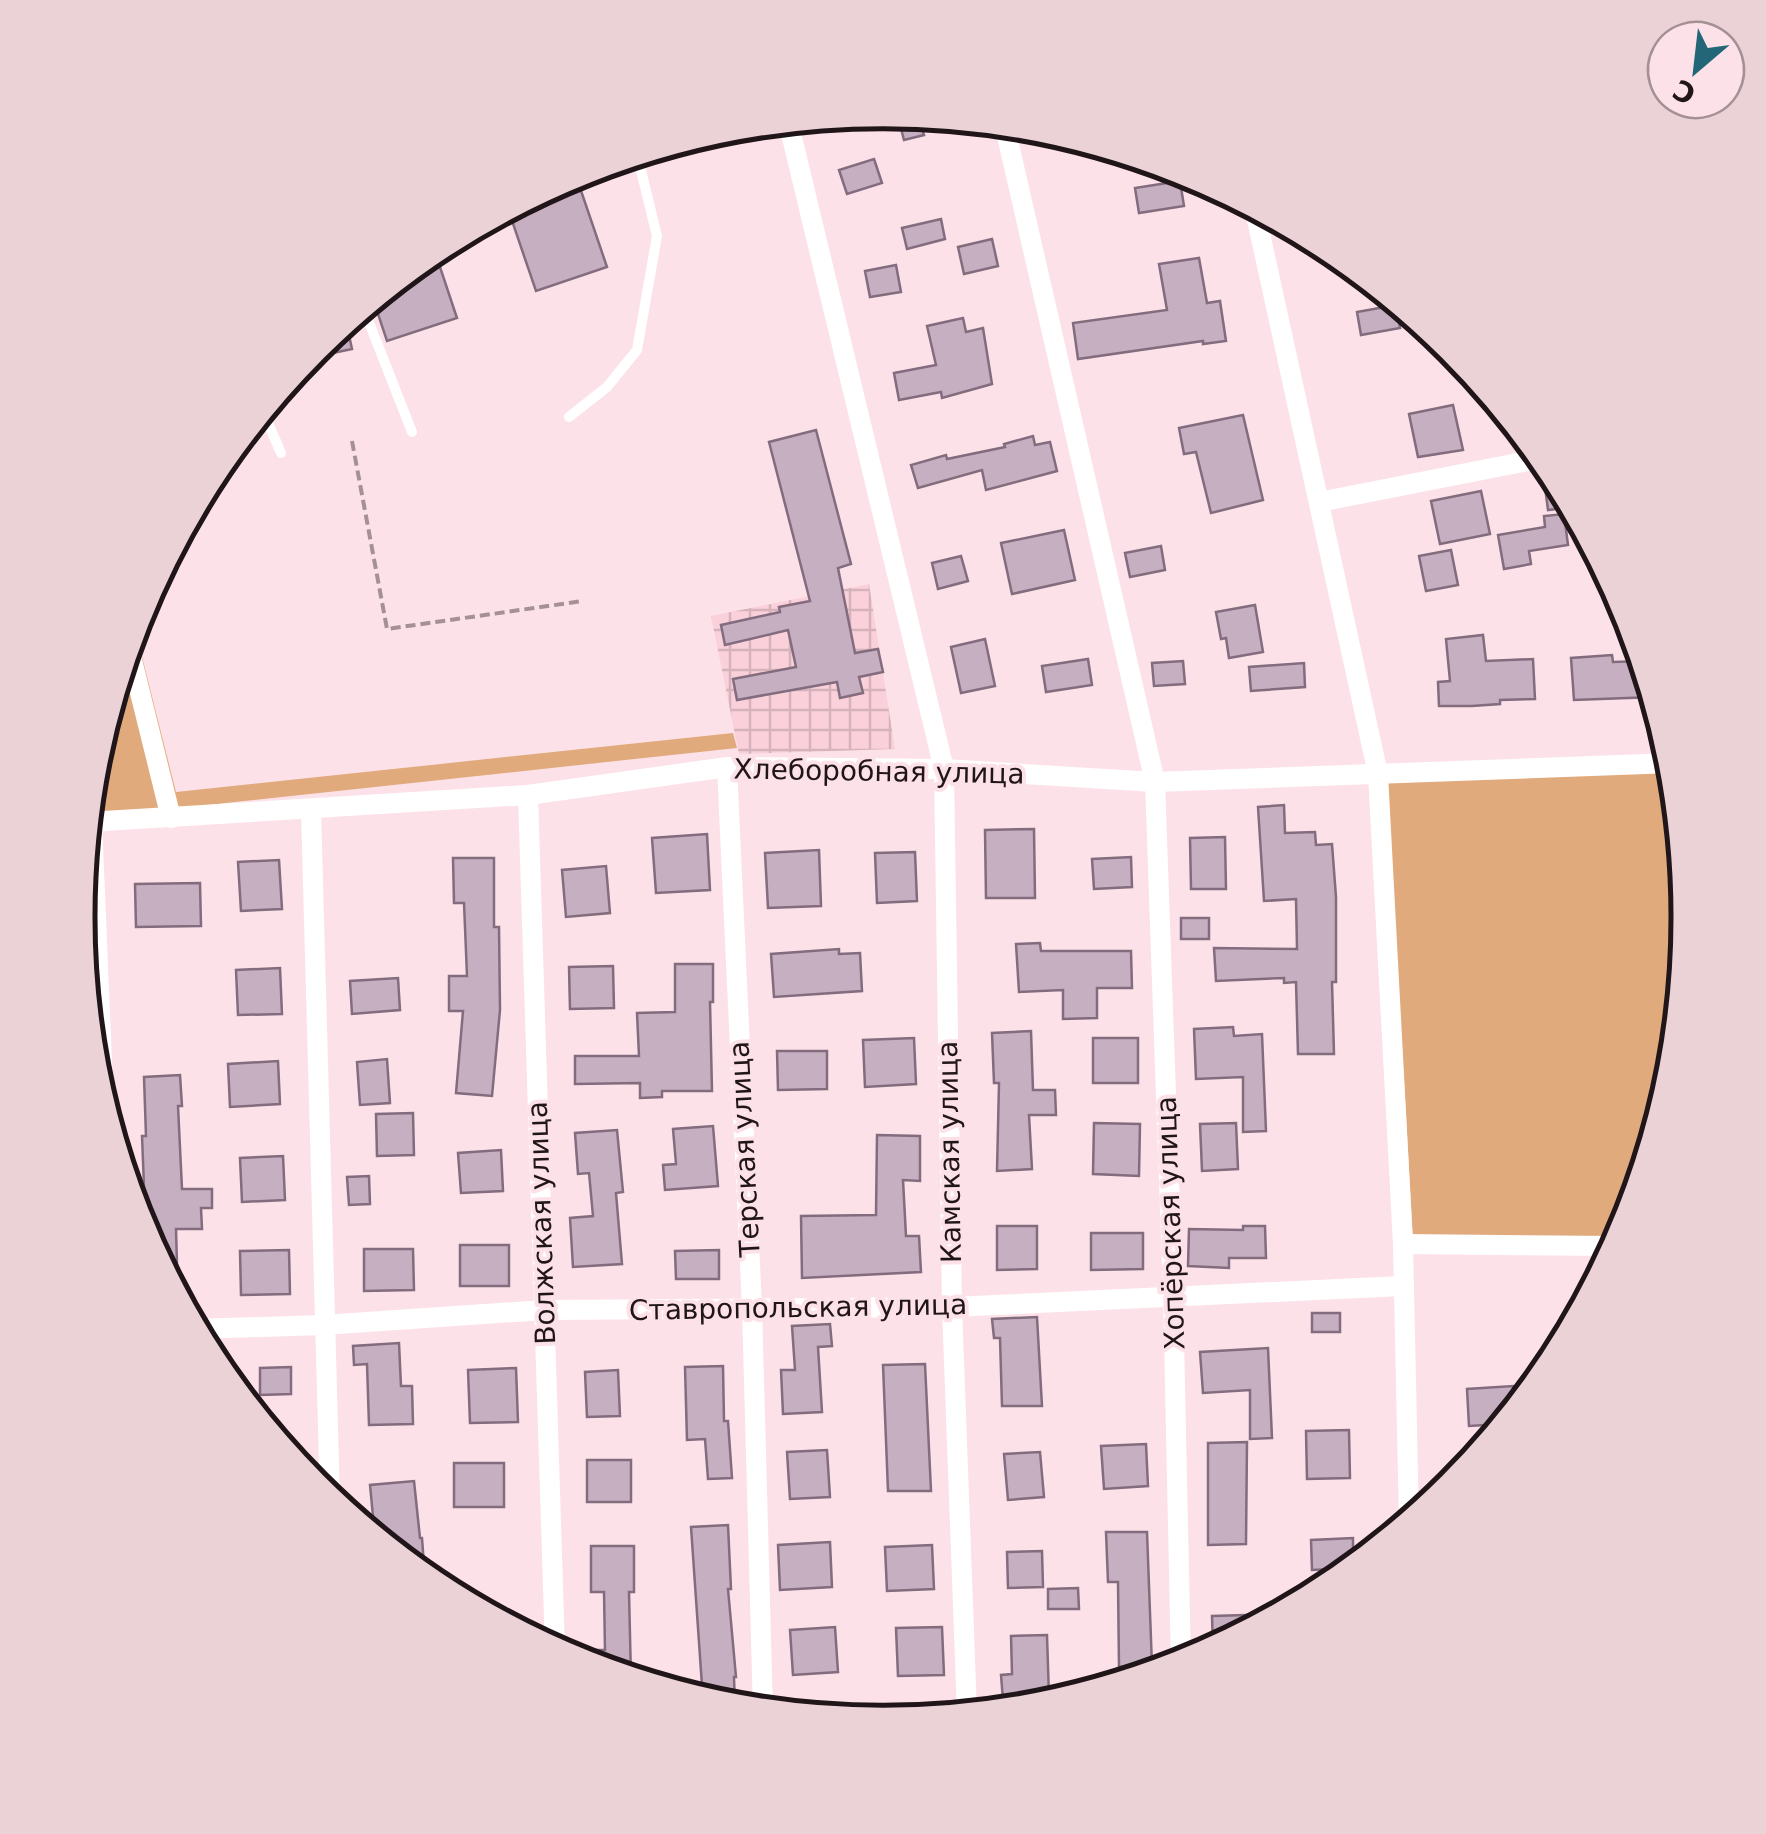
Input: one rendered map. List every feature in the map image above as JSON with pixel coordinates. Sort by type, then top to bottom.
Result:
[{"type":"street","name":"Камская улица","points":[[791,135],[944,769],[952,1307],[966,1700]]},
{"type":"street","name":"Хопёрская улица","points":[[1008,139],[1155,782],[1181,1647]]},
{"type":"street","points":[[1258,224],[1378,774],[1403,1244],[1408,1504]]},
{"type":"street","points":[[1318,502],[1525,461]]},
{"type":"street","points":[[135,671],[171,818]]},
{"type":"street","name":"Хлеборобная улица","points":[[101,821],[528,795],[726,767],[944,769],[1155,782],[1656,764]]},
{"type":"street","name":"Терская улица","points":[[726,767],[752,1308],[763,1695]]},
{"type":"street","name":"Волжская улица","points":[[528,795],[554,1633]]},
{"type":"street","points":[[311,810],[329,1477]]},
{"type":"street","points":[[1403,1244],[1599,1246]]},
{"type":"street","name":"Ставропольская улица","points":[[212,1328],[544,1310],[952,1307],[1402,1286]]},
{"type":"lane","points":[[570,417],[607,388],[637,350],[656,236],[640,168]]},
{"type":"lane","points":[[368,321],[412,432]]},
{"type":"lane","points":[[269,424],[282,452]]},
{"type":"path","points":[[352,440],[388,630],[583,601]]},
{"type":"shaded area","points":[[869,584],[895,749],[739,754],[711,616]]},
{"type":"shaded area","points":[[141,653],[176,792],[733,733],[737,748],[142,812],[102,813],[122,713]]},
{"type":"shaded area","points":[[1657,772],[1671,917],[1664,1020],[1644,1121],[1601,1241],[1413,1239],[1387,783]]},
{"type":"building","points":[[901,130],[923,131],[924,135],[904,140]]},
{"type":"building","points":[[874,159],[882,183],[847,194],[839,170]]},
{"type":"building","points":[[1168,183],[1181,188],[1184,206],[1139,213],[1135,188]]},
{"type":"building","points":[[581,189],[607,267],[536,291],[512,222]]},
{"type":"building","points":[[941,219],[945,239],[907,249],[902,228]]},
{"type":"building","points":[[992,239],[998,266],[964,274],[958,247]]},
{"type":"building","points":[[1199,258],[1207,303],[1220,301],[1226,341],[1078,359],[1073,323],[1167,310],[1159,264]]},
{"type":"building","points":[[896,265],[901,292],[870,297],[865,271]]},
{"type":"building","points":[[440,266],[457,318],[387,341],[378,313]]},
{"type":"building","points":[[1382,308],[1399,322],[1400,328],[1361,335],[1357,312]]},
{"type":"building","points":[[963,318],[966,332],[983,328],[992,384],[942,398],[941,392],[899,400],[894,373],[936,365],[927,326]]},
{"type":"building","points":[[350,338],[352,349],[334,353]]},
{"type":"building","points":[[1453,405],[1463,450],[1418,457],[1409,414]]},
{"type":"building","points":[[1243,415],[1263,500],[1211,513],[1196,452],[1184,454],[1179,428]]},
{"type":"building","points":[[816,430],[851,564],[838,568],[855,653],[878,649],[883,672],[859,677],[863,693],[840,698],[837,682],[737,700],[733,679],[796,667],[788,630],[725,645],[721,625],[810,601],[769,442]]},
{"type":"building","points":[[1033,436],[1035,445],[1050,442],[1057,471],[986,490],[982,470],[918,488],[911,465],[946,455],[947,459],[1005,447],[1004,444]]},
{"type":"building","points":[[1481,491],[1490,534],[1440,544],[1431,501]]},
{"type":"building","points":[[1546,491],[1556,509],[1548,510]]},
{"type":"building","points":[[1560,514],[1568,545],[1529,551],[1531,564],[1504,569],[1498,535],[1545,527],[1544,516]]},
{"type":"building","points":[[1064,530],[1075,580],[1012,594],[1001,543]]},
{"type":"building","points":[[1161,546],[1165,570],[1130,577],[1125,553]]},
{"type":"building","points":[[1451,550],[1458,585],[1426,591],[1419,556]]},
{"type":"building","points":[[961,556],[968,581],[938,589],[932,563]]},
{"type":"building","points":[[1255,605],[1263,652],[1229,658],[1216,612]]},
{"type":"building","points":[[1483,635],[1486,661],[1533,659],[1535,699],[1439,706],[1438,682],[1450,681],[1446,639]]},
{"type":"building","points":[[985,639],[995,686],[961,693],[951,647]]},
{"type":"building","points":[[1612,655],[1613,662],[1628,661],[1639,698],[1574,700],[1571,658]]},
{"type":"building","points":[[1088,659],[1092,685],[1046,692],[1042,666]]},
{"type":"building","points":[[1183,661],[1185,684],[1154,686],[1152,663]]},
{"type":"building","points":[[1304,663],[1305,687],[1251,691],[1249,667]]},
{"type":"building","points":[[1284,805],[1285,833],[1315,832],[1316,845],[1332,844],[1336,897],[1334,1054],[1298,1054],[1296,982],[1284,983],[1284,978],[1216,981],[1214,948],[1297,949],[1296,899],[1264,901],[1258,807]]},
{"type":"building","points":[[1034,829],[1035,898],[986,898],[985,830]]},
{"type":"building","points":[[707,834],[710,890],[656,893],[652,838]]},
{"type":"building","points":[[1225,837],[1226,889],[1191,889],[1190,838]]},
{"type":"building","points":[[819,850],[821,906],[768,908],[765,853]]},
{"type":"building","points":[[915,852],[917,901],[877,903],[875,853]]},
{"type":"building","points":[[1131,857],[1132,887],[1094,889],[1092,859]]},
{"type":"building","points":[[453,858],[494,858],[500,1010],[492,1096],[456,1093],[463,1011],[449,1011],[449,976],[467,976],[464,903],[454,903]]},
{"type":"building","points":[[279,860],[282,909],[241,911],[238,862]]},
{"type":"building","points":[[606,866],[610,913],[566,917],[562,870]]},
{"type":"building","points":[[200,883],[201,926],[136,927],[135,884]]},
{"type":"building","points":[[1181,918],[1209,918],[1209,939],[1181,939]]},
{"type":"building","points":[[1040,943],[1041,951],[1131,951],[1132,988],[1097,988],[1097,1018],[1063,1019],[1063,990],[1019,992],[1016,944]]},
{"type":"building","points":[[839,949],[839,954],[860,953],[862,991],[774,997],[771,954]]},
{"type":"building","points":[[675,964],[713,964],[712,1091],[662,1091],[662,1097],[640,1098],[640,1083],[575,1084],[575,1056],[639,1056],[637,1013],[675,1012]]},
{"type":"building","points":[[613,966],[614,1008],[570,1009],[569,967]]},
{"type":"building","points":[[280,968],[282,1014],[238,1015],[236,970]]},
{"type":"building","points":[[398,978],[400,1010],[352,1014],[350,981]]},
{"type":"building","points":[[1233,1027],[1234,1036],[1262,1034],[1266,1131],[1243,1132],[1243,1077],[1196,1079],[1194,1029]]},
{"type":"building","points":[[1031,1031],[1033,1090],[1055,1090],[1056,1115],[1029,1115],[1032,1169],[997,1171],[999,1083],[994,1083],[992,1033]]},
{"type":"building","points":[[914,1038],[916,1084],[865,1087],[863,1040]]},
{"type":"building","points":[[1093,1038],[1138,1038],[1138,1083],[1093,1083]]},
{"type":"building","points":[[777,1051],[827,1051],[827,1089],[778,1090]]},
{"type":"building","points":[[387,1059],[390,1103],[360,1105],[357,1062]]},
{"type":"building","points":[[278,1061],[280,1104],[230,1107],[228,1064]]},
{"type":"building","points":[[180,1075],[182,1189],[212,1189],[212,1208],[201,1208],[202,1229],[176,1229],[177,1268],[144,1189],[144,1077]]},
{"type":"building","points":[[413,1113],[414,1155],[377,1156],[376,1114]]},
{"type":"building","points":[[1094,1123],[1140,1124],[1139,1176],[1093,1174]]},
{"type":"building","points":[[1236,1123],[1238,1169],[1202,1171],[1200,1124]]},
{"type":"building","points":[[713,1126],[718,1186],[665,1190],[663,1165],[676,1164],[673,1129]]},
{"type":"building","points":[[617,1130],[623,1192],[616,1193],[622,1264],[573,1267],[570,1218],[593,1216],[589,1173],[578,1174],[575,1133]]},
{"type":"building","points":[[877,1135],[920,1136],[920,1181],[903,1180],[906,1236],[919,1236],[921,1272],[802,1278],[801,1216],[876,1215]]},
{"type":"building","points":[[501,1150],[503,1191],[461,1193],[458,1153]]},
{"type":"building","points":[[283,1156],[285,1200],[242,1202],[240,1158]]},
{"type":"building","points":[[369,1176],[370,1204],[349,1205],[347,1177]]},
{"type":"building","points":[[997,1226],[1037,1226],[1037,1269],[997,1270]]},
{"type":"building","points":[[1243,1226],[1265,1226],[1266,1258],[1229,1258],[1229,1268],[1188,1266],[1189,1229],[1243,1230]]},
{"type":"building","points":[[1091,1233],[1143,1233],[1143,1269],[1091,1270]]},
{"type":"building","points":[[460,1245],[509,1245],[509,1286],[460,1286]]},
{"type":"building","points":[[364,1249],[413,1249],[414,1290],[364,1291]]},
{"type":"building","points":[[289,1250],[290,1294],[241,1295],[240,1251]]},
{"type":"building","points":[[719,1250],[719,1279],[676,1279],[675,1251]]},
{"type":"building","points":[[1312,1313],[1340,1313],[1340,1332],[1312,1332]]},
{"type":"building","points":[[1037,1317],[1042,1406],[1002,1406],[1000,1338],[994,1338],[992,1319]]},
{"type":"building","points":[[830,1324],[832,1346],[818,1347],[822,1412],[783,1414],[781,1370],[795,1370],[792,1326]]},
{"type":"building","points":[[399,1343],[401,1386],[412,1386],[413,1424],[369,1425],[367,1364],[354,1365],[353,1346]]},
{"type":"building","points":[[1268,1348],[1272,1438],[1250,1439],[1250,1390],[1203,1393],[1200,1352]]},
{"type":"building","points":[[925,1364],[931,1491],[888,1491],[883,1365]]},
{"type":"building","points":[[723,1366],[724,1421],[728,1421],[732,1478],[708,1479],[705,1439],[687,1440],[685,1367]]},
{"type":"building","points":[[291,1367],[291,1394],[260,1395],[260,1368]]},
{"type":"building","points":[[516,1368],[518,1422],[470,1423],[468,1370]]},
{"type":"building","points":[[618,1370],[620,1416],[587,1417],[585,1372]]},
{"type":"building","points":[[1513,1386],[1513,1390],[1485,1425],[1469,1426],[1467,1389]]},
{"type":"building","points":[[1349,1430],[1350,1478],[1307,1479],[1306,1431]]},
{"type":"building","points":[[1247,1442],[1246,1544],[1208,1545],[1208,1443]]},
{"type":"building","points":[[1146,1444],[1148,1486],[1104,1489],[1101,1446]]},
{"type":"building","points":[[827,1450],[830,1497],[790,1499],[787,1452]]},
{"type":"building","points":[[1040,1452],[1044,1497],[1008,1500],[1004,1454]]},
{"type":"building","points":[[587,1460],[631,1460],[631,1502],[587,1502]]},
{"type":"building","points":[[454,1463],[504,1463],[504,1507],[454,1507]]},
{"type":"building","points":[[414,1481],[423,1557],[373,1517],[370,1485]]},
{"type":"building","points":[[728,1525],[734,1691],[702,1683],[691,1527]]},
{"type":"building","points":[[1106,1532],[1147,1532],[1152,1657],[1119,1667],[1118,1582],[1108,1582]]},
{"type":"building","points":[[1353,1538],[1353,1549],[1325,1569],[1312,1570],[1311,1540]]},
{"type":"building","points":[[830,1542],[832,1587],[780,1590],[778,1545]]},
{"type":"building","points":[[932,1545],[934,1589],[887,1591],[885,1547]]},
{"type":"building","points":[[591,1546],[634,1546],[634,1592],[629,1592],[631,1663],[595,1650],[605,1650],[604,1592],[591,1592]]},
{"type":"building","points":[[1042,1551],[1043,1587],[1008,1588],[1007,1552]]},
{"type":"building","points":[[1078,1588],[1079,1609],[1048,1609],[1048,1589]]},
{"type":"building","points":[[1248,1615],[1213,1633],[1212,1616]]},
{"type":"building","points":[[835,1627],[838,1672],[793,1675],[790,1630]]},
{"type":"building","points":[[942,1627],[944,1675],[898,1676],[896,1628]]},
{"type":"building","points":[[1047,1635],[1049,1687],[1003,1695],[1001,1675],[1012,1674],[1011,1636]]}]
